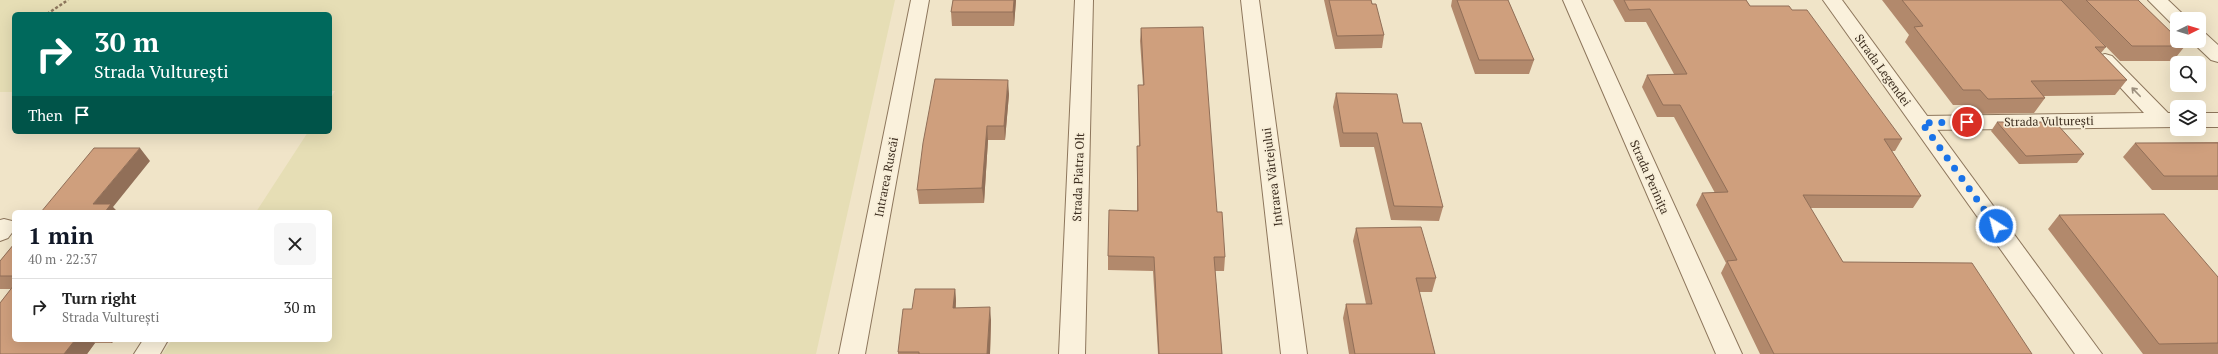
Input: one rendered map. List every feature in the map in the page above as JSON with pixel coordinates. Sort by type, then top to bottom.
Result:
[{"type":"street","name":"Intrarea Ruscăi","points":[[852,354],[920,0]]},
{"type":"street","name":"Strada Piatra Olt","points":[[1072,354],[1084,0]]},
{"type":"street","name":"Intrarea Vârtejului","points":[[1250,0],[1294,354]]},
{"type":"street","name":"Strada Perinița","points":[[1572,0],[1728,354]]},
{"type":"street","name":"Strada Legendei","points":[[1832,0],[2089,354]]},
{"type":"street","points":[[2157,0],[2170,12]]},
{"type":"street","points":[[2206,45],[2218,56]]},
{"type":"street","points":[[2092,46],[2170,120]]},
{"type":"street","name":"Strada Vulturești","points":[[1922,123],[2170,120]]},
{"type":"street","points":[[2206,120],[2218,120]]},
{"type":"street","points":[[147,354],[155,342]]},
{"type":"path","points":[[50,12],[68,0]]},
{"type":"shaded area","points":[[0,0],[895,0],[816,354],[162,354],[171,342],[332,342],[332,210],[257,210],[307,134],[332,134],[332,96],[335,91],[332,91],[332,12],[12,12],[12,92],[0,92]]},
{"type":"building","points":[[953,0],[1014,0],[1013,12],[951,12]]},
{"type":"building","points":[[1329,0],[1371,0],[1372,4],[1376,4],[1384,35],[1337,36]]},
{"type":"building","points":[[1457,0],[1508,0],[1534,60],[1479,60]]},
{"type":"building","points":[[1624,0],[1746,0],[1750,6],[1789,6],[1792,10],[1807,10],[1902,139],[1884,139],[1921,196],[1803,195],[1843,262],[1972,263],[2032,354],[1774,354],[1727,261],[1737,260],[1702,193],[1728,192],[1680,105],[1663,105],[1647,75],[1687,74],[1650,9],[1629,10]]},
{"type":"building","points":[[1902,0],[2061,0],[2106,47],[2095,47],[2127,80],[2031,81],[2045,98],[1988,99],[1980,90],[1963,90],[1914,27],[1923,26]]},
{"type":"building","points":[[2086,0],[2138,0],[2170,31],[2170,46],[2132,46]]},
{"type":"building","points":[[1203,27],[1217,212],[1222,212],[1225,257],[1214,257],[1222,354],[1159,354],[1154,257],[1108,256],[1109,210],[1138,211],[1137,146],[1140,146],[1138,85],[1144,85],[1141,28]]},
{"type":"building","points":[[935,79],[1008,80],[1004,126],[987,126],[982,188],[917,190],[923,143]]},
{"type":"building","points":[[1336,93],[1397,94],[1403,123],[1421,123],[1443,207],[1394,206],[1377,133],[1343,133]]},
{"type":"building","points":[[1997,122],[2055,122],[2084,154],[2026,156]]},
{"type":"building","points":[[2135,143],[2218,143],[2218,176],[2164,176]]},
{"type":"building","points":[[94,148],[140,148],[93,204],[111,204],[106,210],[43,210]]},
{"type":"building","points":[[2164,214],[2218,277],[2218,343],[2159,344],[2059,215]]},
{"type":"building","points":[[1421,227],[1436,278],[1416,278],[1435,354],[1355,354],[1346,304],[1372,304],[1356,228]]},
{"type":"building","points":[[12,246],[12,276],[0,276],[0,261]]},
{"type":"building","points":[[12,288],[12,342],[73,342],[64,354],[0,354],[0,303]]},
{"type":"building","points":[[915,289],[955,289],[953,308],[990,307],[987,354],[919,354],[919,352],[898,352],[903,309],[912,309]]},
{"type":"route","points":[[1967,122],[1922,123],[1996,226]]}]
